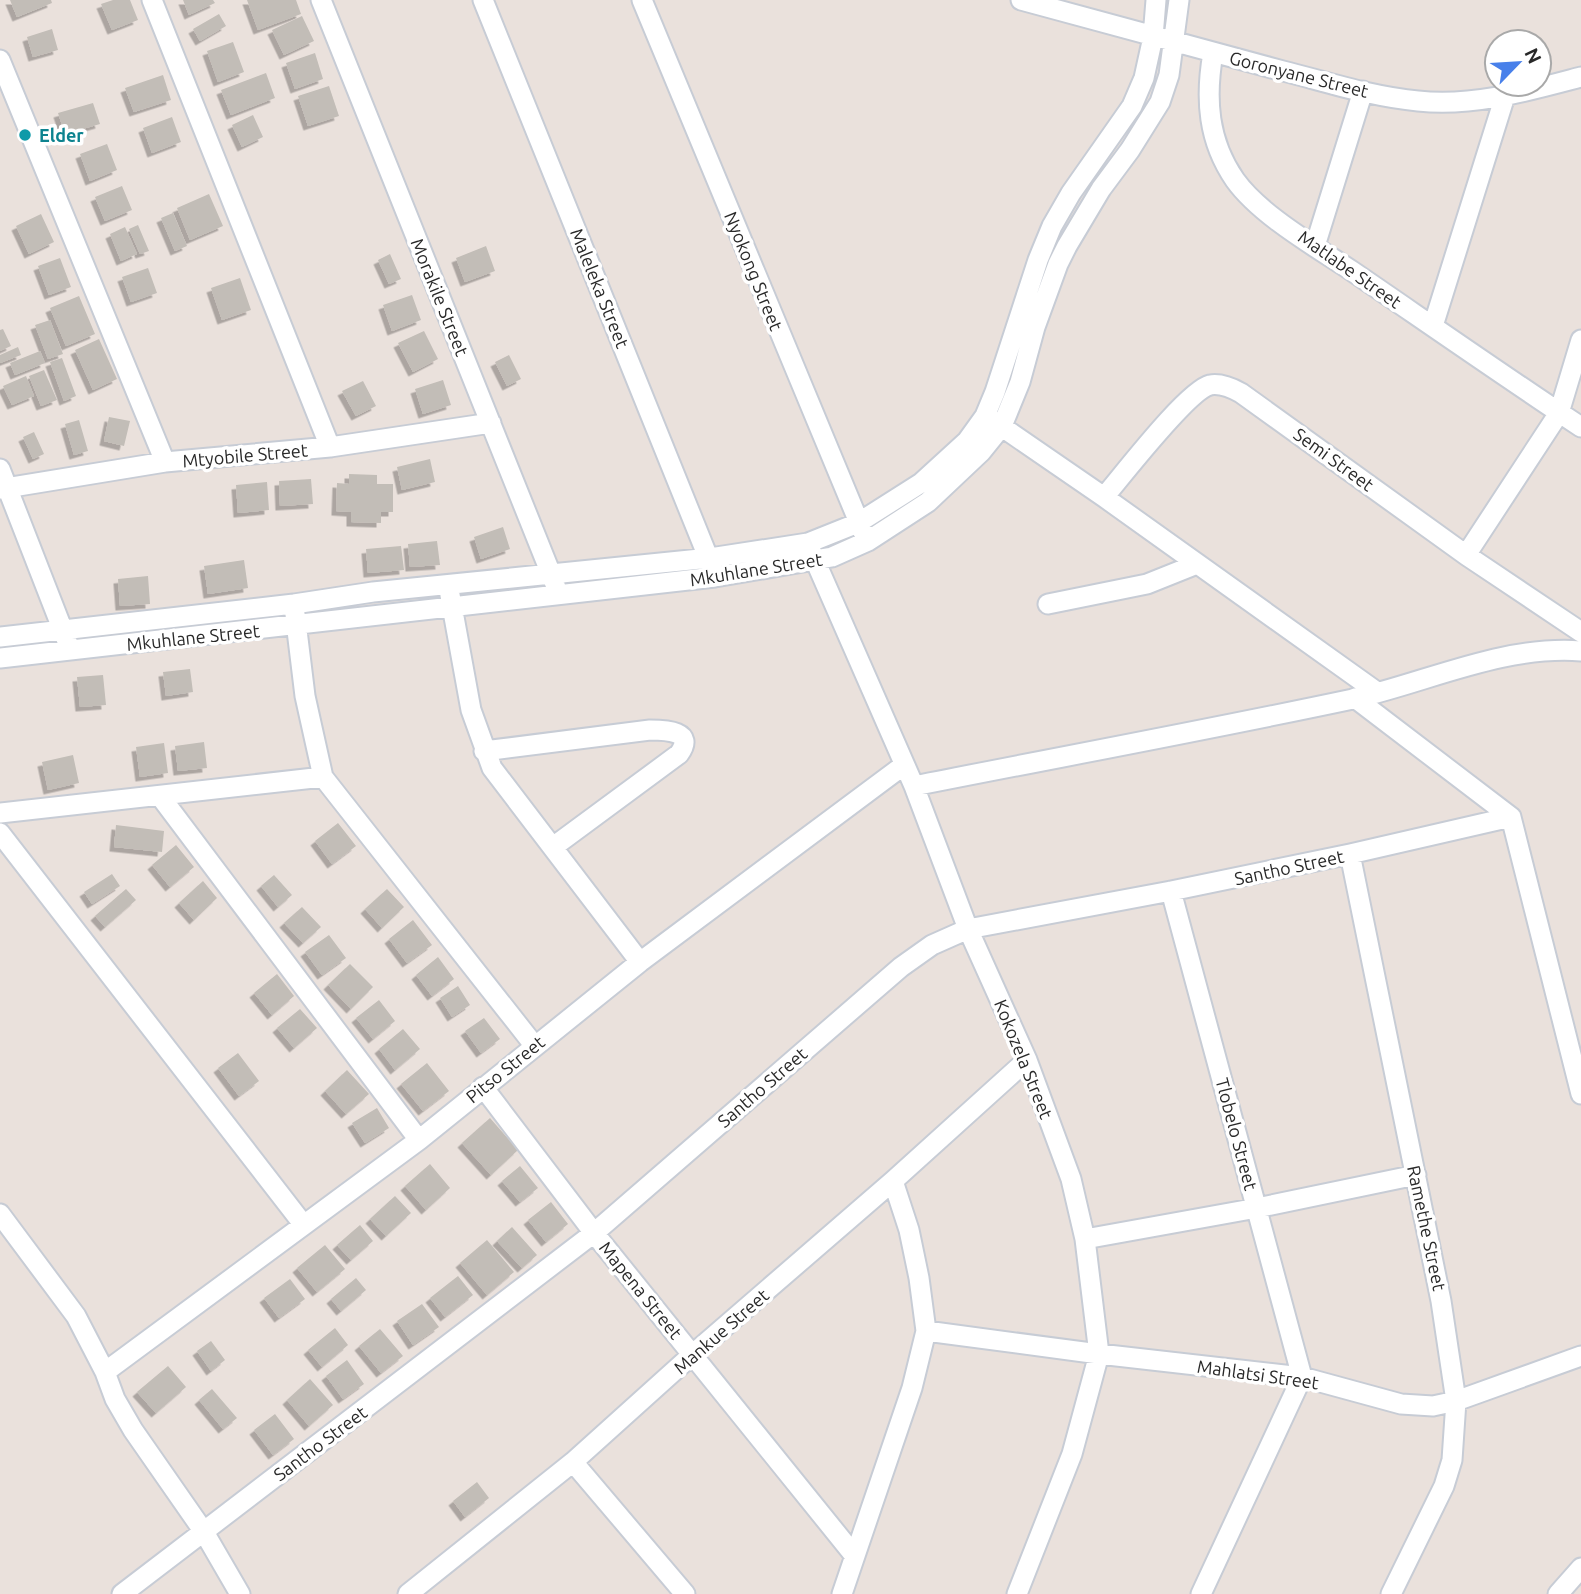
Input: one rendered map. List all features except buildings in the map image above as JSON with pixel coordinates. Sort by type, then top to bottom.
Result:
[{"type":"street","points":[[152,0],[330,447]]},
{"type":"street","name":"Morakile Street","points":[[321,0],[559,595]]},
{"type":"street","name":"Maleleka Street","points":[[483,0],[713,567]]},
{"type":"street","name":"Nyokong Street","points":[[642,0],[858,523],[869,541]]},
{"type":"street","name":"Goronyane Street","points":[[1020,0],[1363,91],[1419,102],[1486,98]]},
{"type":"street","name":"Mkuhlane Street","points":[[811,552],[921,484],[967,441],[985,416],[1052,226],[1071,193],[1132,106],[1144,78],[1153,37],[1156,0]]},
{"type":"street","name":"Mkuhlane Street","points":[[0,658],[559,595],[811,552],[832,557],[869,541],[928,502],[981,452],[1002,426],[1020,382],[1035,327],[1058,264],[1083,218],[1160,102],[1169,75],[1179,0]]},
{"type":"street","name":"Matlabe Street","points":[[1213,53],[1208,79],[1210,125],[1229,169],[1254,201],[1315,246],[1581,427]]},
{"type":"street","points":[[0,60],[165,462]]},
{"type":"street","name":"Goronyane Street","points":[[1553,84],[1581,77]]},
{"type":"street","points":[[1315,246],[1363,91]]},
{"type":"street","points":[[1433,326],[1504,98]]},
{"type":"street","points":[[1466,555],[1559,412],[1581,340]]},
{"type":"street","name":"Semi Street","points":[[1104,497],[1185,403],[1209,386],[1225,386],[1241,393],[1466,555],[1581,632]]},
{"type":"street","points":[[985,416],[1104,497],[1377,692]]},
{"type":"street","name":"Mtyobile Street","points":[[4,488],[165,462],[330,447],[491,423]]},
{"type":"street","points":[[0,469],[4,488],[71,651]]},
{"type":"street","name":"Kokozela Street","points":[[811,552],[914,786],[968,929],[1027,1060],[1071,1180],[1086,1239],[1099,1354],[1072,1454],[1017,1594]]},
{"type":"street","points":[[1048,604],[1147,584],[1198,564]]},
{"type":"street","name":"Mkuhlane Street","points":[[0,637],[449,584],[551,574],[713,567]]},
{"type":"street","points":[[449,584],[471,710],[492,768],[640,962]]},
{"type":"street","points":[[293,604],[305,696],[323,777],[534,1045]]},
{"type":"street","points":[[914,786],[1355,698],[1504,658],[1558,649],[1581,651]]},
{"type":"street","points":[[1355,698],[1511,817],[1581,1094]]},
{"type":"street","points":[[484,751],[650,730],[668,730],[680,735],[684,748],[679,754],[552,847]]},
{"type":"street","name":"Pitso Street","points":[[106,1372],[419,1140],[640,962],[904,765]]},
{"type":"street","points":[[0,813],[323,777]]},
{"type":"street","points":[[160,796],[419,1140]]},
{"type":"street","name":"Santho Street","points":[[122,1594],[594,1233],[901,967],[932,945],[968,929],[1171,891],[1511,817]]},
{"type":"street","points":[[0,833],[303,1224]]},
{"type":"street","name":"Ramethe Street","points":[[1350,854],[1441,1301],[1456,1401],[1452,1460],[1444,1486],[1391,1594]]},
{"type":"street","name":"Tlobelo Street","points":[[1171,891],[1302,1377]]},
{"type":"street","name":"Mankue Street","points":[[408,1594],[573,1462],[1027,1060]]},
{"type":"street","name":"Mapena Street","points":[[484,1087],[594,1233],[854,1555]]},
{"type":"street","points":[[1086,1239],[1416,1175]]},
{"type":"street","points":[[842,1594],[912,1388],[926,1331],[909,1230],[893,1181]]},
{"type":"street","points":[[0,1214],[76,1316],[133,1430],[204,1532],[240,1594]]},
{"type":"street","name":"Mahlatsi Street","points":[[926,1331],[1302,1377],[1401,1404],[1433,1406],[1456,1401],[1581,1356]]},
{"type":"street","points":[[1201,1594],[1302,1377]]},
{"type":"street","points":[[573,1462],[679,1592]]},
{"type":"street","points":[[1558,1594],[1581,1568]]},
{"type":"place","name":"Elder","points":[[25,135]]}]
